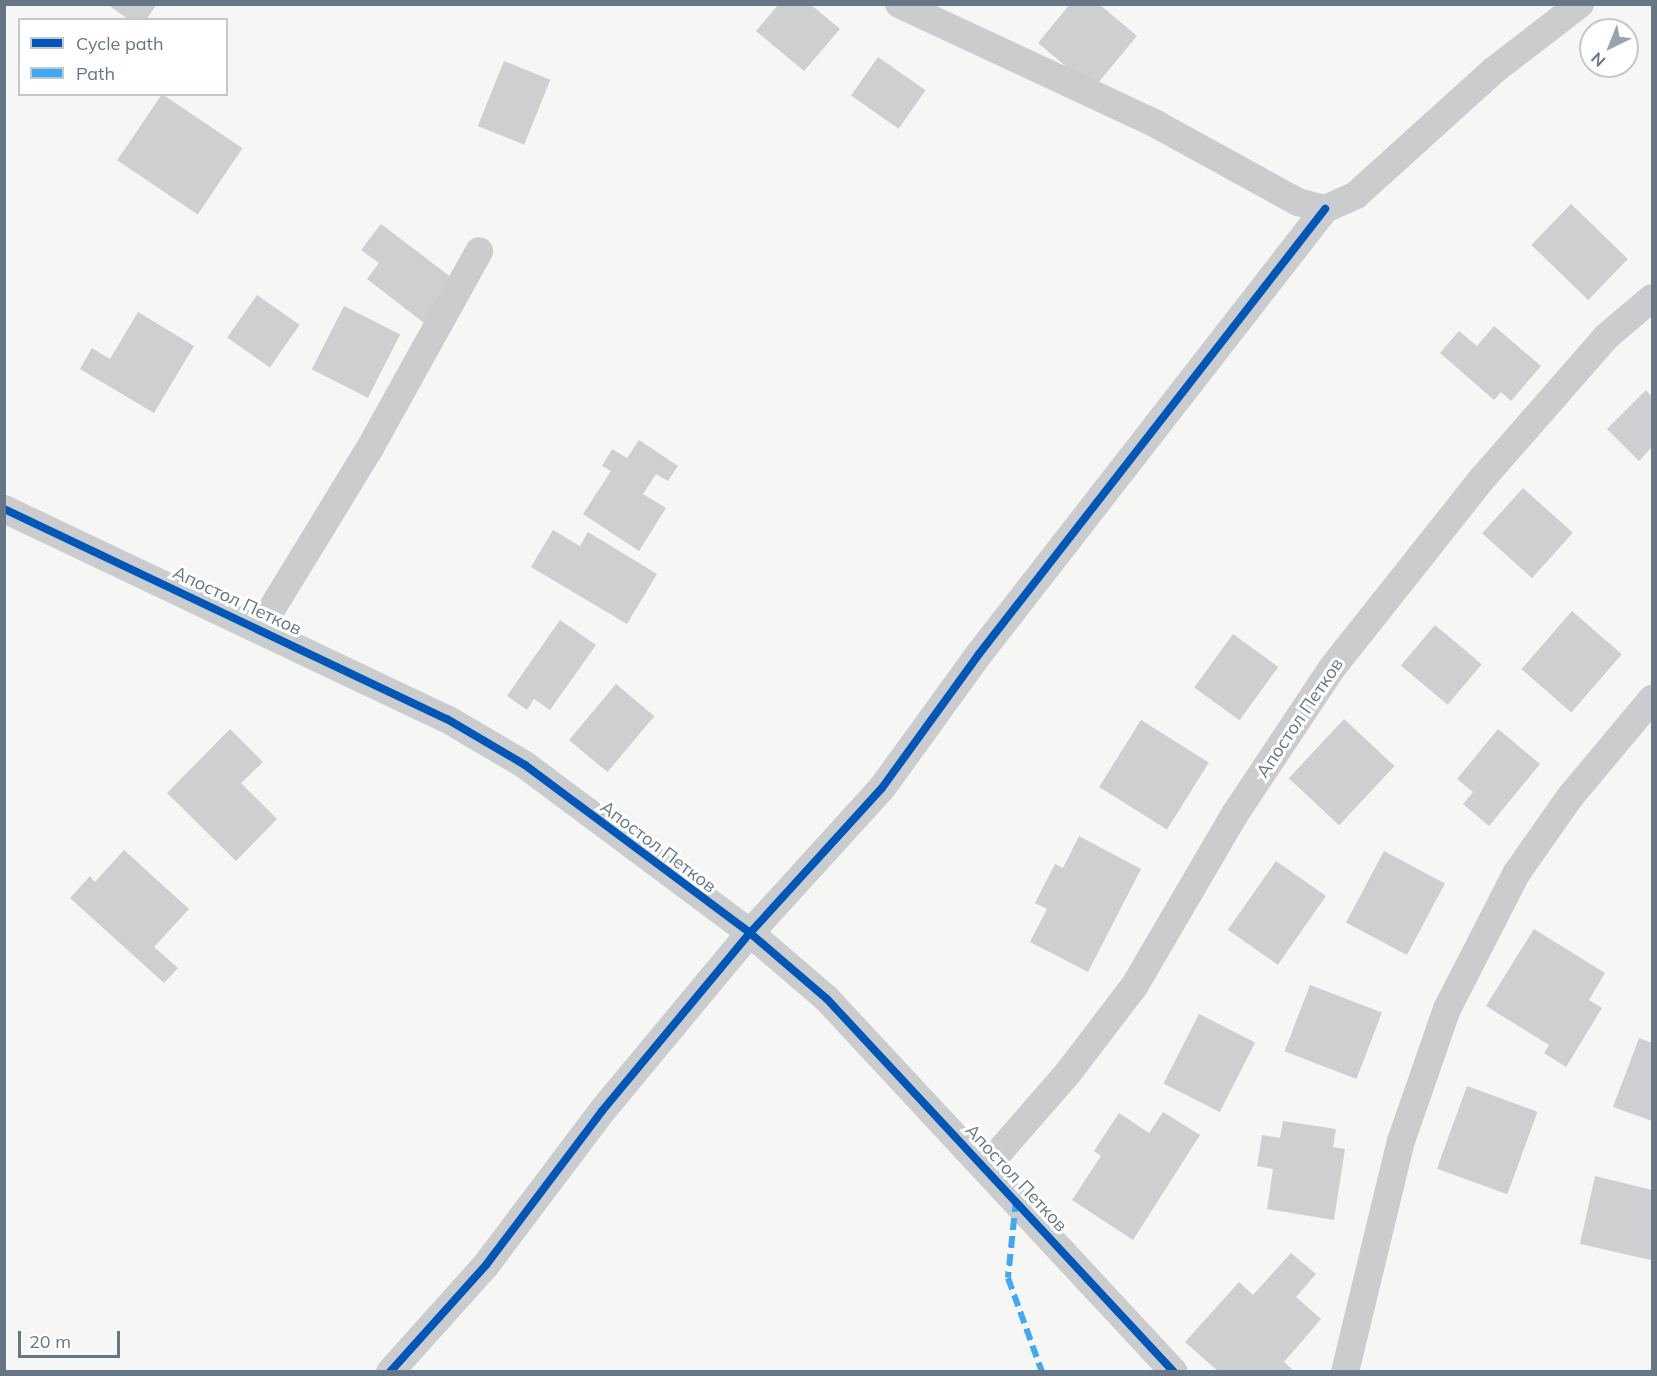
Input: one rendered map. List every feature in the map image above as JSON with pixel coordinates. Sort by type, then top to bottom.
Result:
[{"type":"street","points":[[899,4],[1156,124],[1298,202],[1326,209]]},
{"type":"street","points":[[390,1371],[486,1265],[602,1111],[750,933],[882,788],[979,654],[1326,209],[1356,195],[1476,86],[1580,4]]},
{"type":"street","points":[[260,628],[370,448],[479,251]]},
{"type":"street","name":"Апостол Петков","points":[[986,1167],[1068,1073],[1135,984],[1235,814],[1332,668],[1481,480],[1606,337],[1653,298]]},
{"type":"street","name":"Апостол Петков","points":[[4,509],[260,628],[447,719],[525,765],[750,933],[827,999],[1174,1371]]},
{"type":"street","points":[[1344,1371],[1401,1141],[1447,1009],[1516,874],[1570,797],[1653,699]]},
{"type":"building","points":[[107,4],[157,4],[147,18],[126,18]]},
{"type":"building","points":[[779,4],[810,4],[840,29],[804,71],[756,31]]},
{"type":"building","points":[[1070,4],[1099,4],[1137,36],[1093,89],[1038,43]]},
{"type":"building","points":[[878,57],[926,90],[899,129],[851,96]]},
{"type":"building","points":[[504,61],[550,80],[524,145],[478,126]]},
{"type":"building","points":[[161,96],[165,96],[242,148],[198,215],[117,160]]},
{"type":"building","points":[[1571,204],[1628,259],[1588,300],[1531,245]]},
{"type":"building","points":[[381,224],[456,281],[424,323],[367,279],[379,263],[361,250]]},
{"type":"building","points":[[257,295],[300,325],[270,367],[227,338]]},
{"type":"building","points":[[344,306],[400,335],[368,398],[312,369]]},
{"type":"building","points":[[138,312],[194,346],[154,413],[80,369],[92,348],[110,359]]},
{"type":"building","points":[[1494,326],[1541,366],[1511,401],[1501,392],[1494,400],[1440,353],[1459,331],[1477,346]]},
{"type":"building","points":[[1646,390],[1652,397],[1652,447],[1639,461],[1607,429]]},
{"type":"building","points":[[639,440],[678,466],[668,481],[656,474],[643,494],[666,508],[639,551],[583,514],[611,471],[602,466],[612,449],[627,458]]},
{"type":"building","points":[[1523,488],[1573,533],[1532,578],[1482,533]]},
{"type":"building","points":[[553,530],[580,546],[588,532],[657,574],[627,624],[531,567]]},
{"type":"building","points":[[1572,611],[1622,654],[1571,712],[1521,669]]},
{"type":"building","points":[[560,620],[596,645],[550,710],[534,699],[527,710],[507,696]]},
{"type":"building","points":[[1435,625],[1482,664],[1448,705],[1401,666]]},
{"type":"building","points":[[1233,634],[1278,667],[1240,720],[1194,687]]},
{"type":"building","points":[[616,684],[654,716],[607,772],[569,740]]},
{"type":"building","points":[[1344,719],[1394,766],[1339,825],[1289,778]]},
{"type":"building","points":[[1141,720],[1209,762],[1167,829],[1099,787]]},
{"type":"building","points":[[230,729],[263,762],[241,783],[277,819],[236,861],[167,793]]},
{"type":"building","points":[[1498,729],[1540,764],[1489,826],[1463,804],[1473,792],[1457,779]]},
{"type":"building","points":[[1079,836],[1141,869],[1088,972],[1030,942],[1047,909],[1035,903],[1055,864],[1063,868]]},
{"type":"building","points":[[124,850],[189,909],[154,947],[178,968],[164,983],[70,898],[90,876],[95,882]]},
{"type":"building","points":[[1384,851],[1445,883],[1407,955],[1346,923]]},
{"type":"building","points":[[1276,861],[1326,896],[1278,965],[1228,930]]},
{"type":"building","points":[[1534,929],[1605,973],[1589,1000],[1602,1008],[1566,1067],[1544,1053],[1549,1045],[1486,1006]]},
{"type":"building","points":[[1310,985],[1382,1013],[1356,1079],[1285,1051]]},
{"type":"building","points":[[1199,1014],[1255,1043],[1220,1112],[1164,1083]]},
{"type":"building","points":[[1639,1038],[1652,1043],[1652,1121],[1613,1107]]},
{"type":"building","points":[[1467,1086],[1537,1112],[1507,1194],[1437,1169]]},
{"type":"building","points":[[1163,1112],[1200,1135],[1133,1240],[1072,1200],[1101,1156],[1094,1151],[1119,1113],[1149,1133]]},
{"type":"building","points":[[1283,1121],[1336,1129],[1333,1147],[1345,1149],[1334,1220],[1267,1209],[1273,1169],[1257,1166],[1262,1135],[1280,1138]]},
{"type":"building","points":[[1595,1176],[1652,1190],[1651,1260],[1580,1244]]},
{"type":"building","points":[[1291,1253],[1316,1274],[1296,1297],[1321,1319],[1284,1362],[1295,1372],[1219,1372],[1185,1342],[1239,1282],[1253,1295]]},
{"type":"marked path","points":[[1016,1200],[1008,1278],[1042,1372]]},
{"type":"cycle path","points":[[390,1372],[486,1265],[602,1111],[750,933],[882,788],[979,654],[1325,209]]},
{"type":"cycle path","points":[[4,509],[447,719],[525,765],[750,933],[827,999],[1174,1372]]}]
